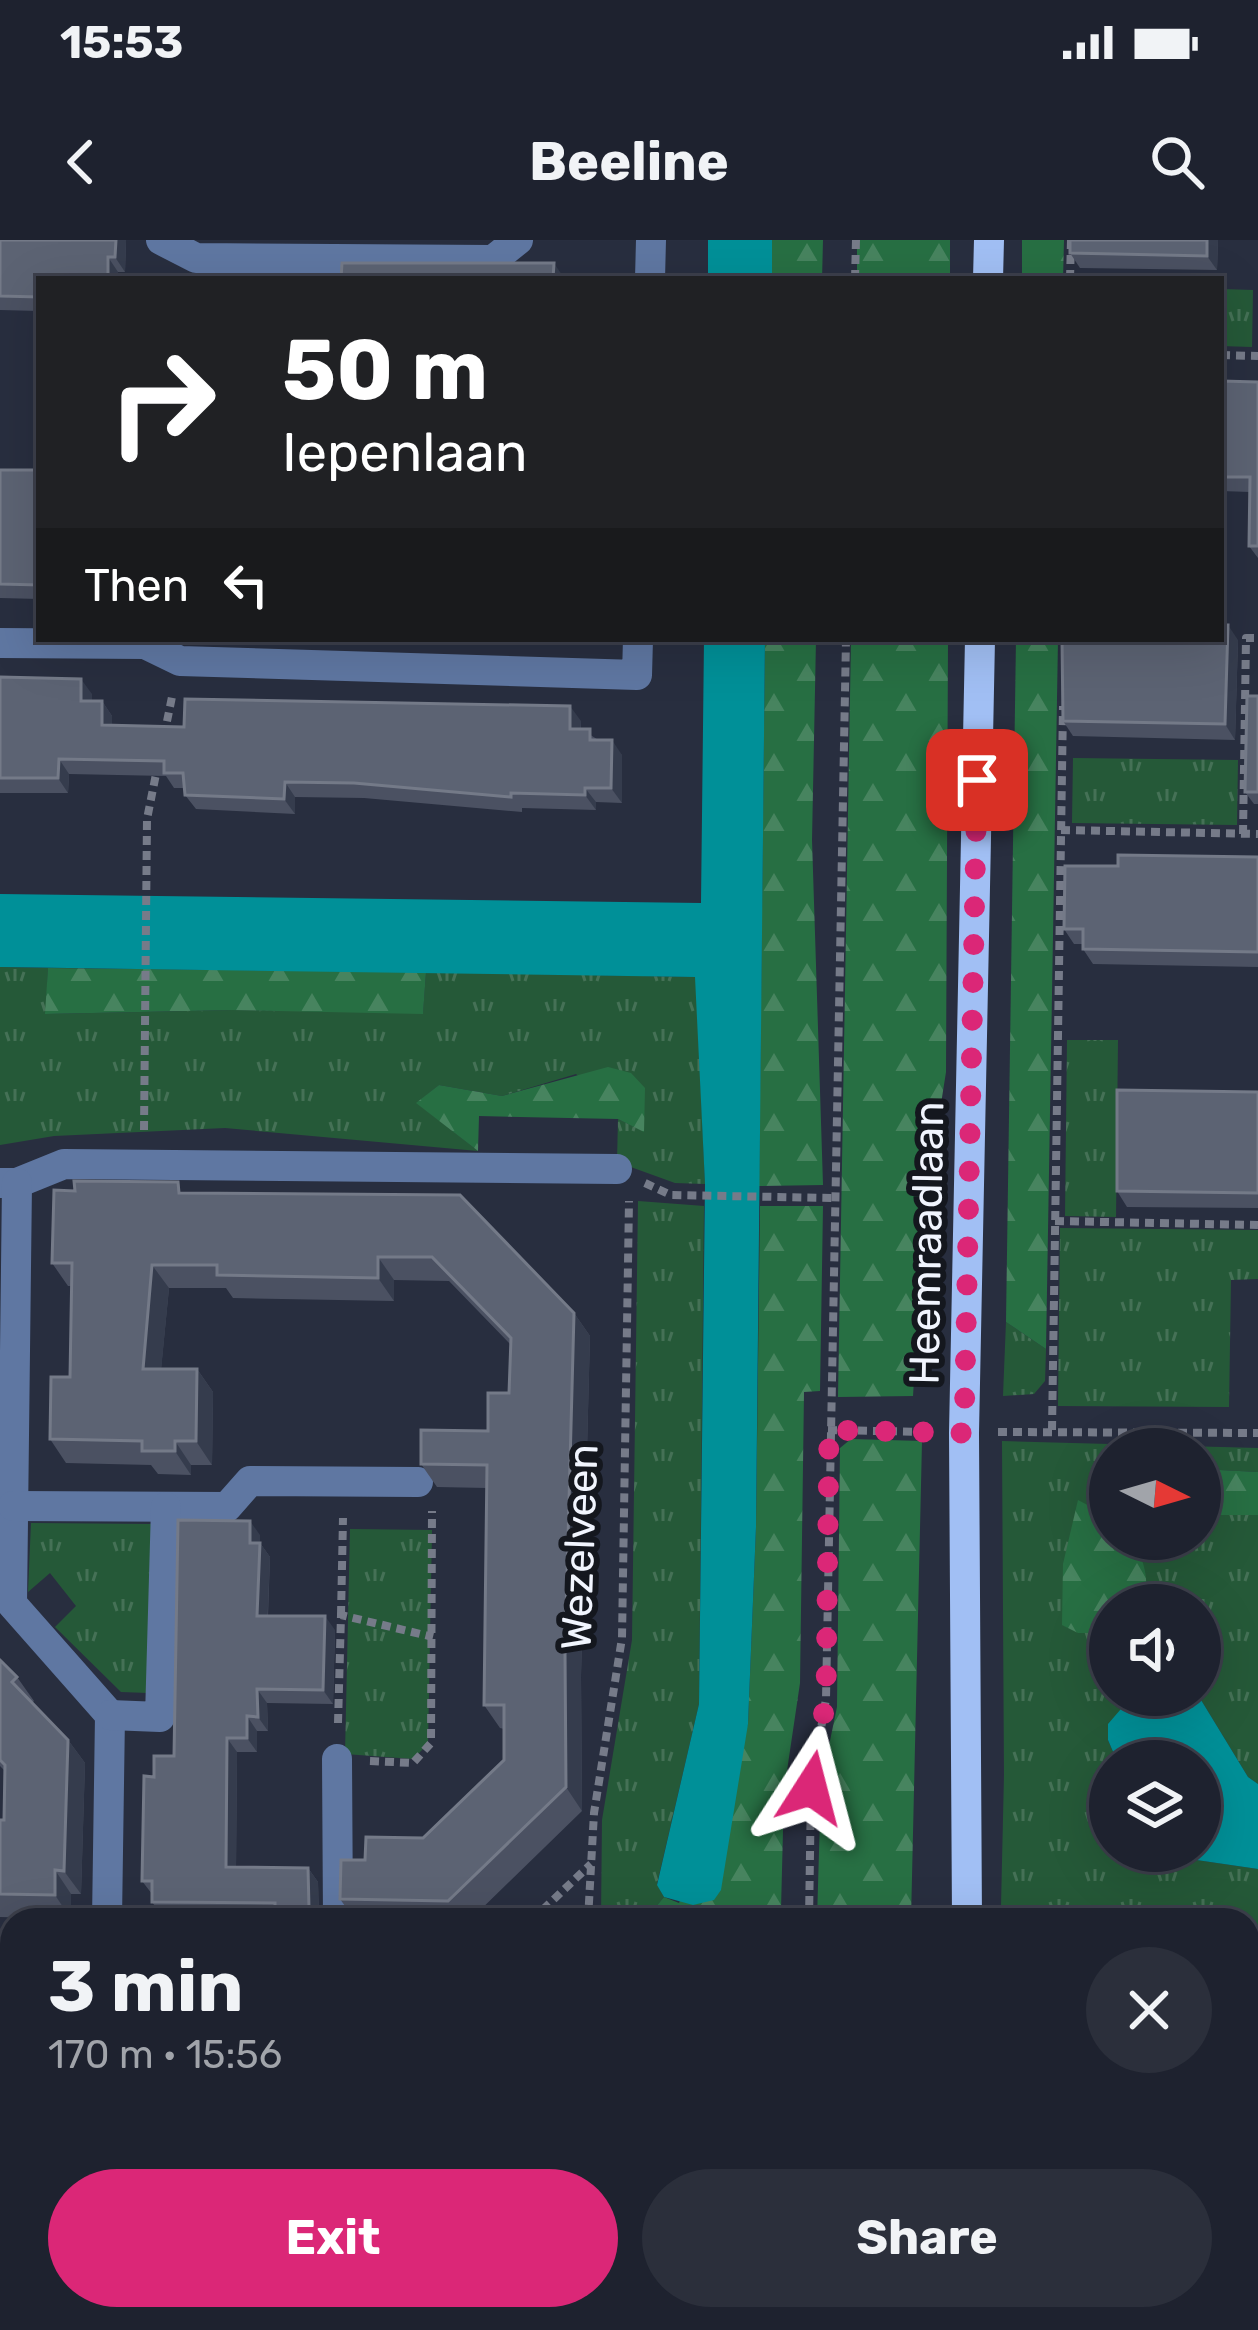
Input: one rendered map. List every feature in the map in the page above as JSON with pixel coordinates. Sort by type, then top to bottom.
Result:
[{"type":"main road","points":[[988,276],[989,240]]},
{"type":"main road","name":"Heemraadlaan","points":[[967,1908],[964,1433],[980,642]]},
{"type":"street","points":[[161,240],[196,258],[493,260],[518,240]]},
{"type":"street","points":[[650,276],[651,240]]},
{"type":"street","points":[[0,643],[145,644],[180,661],[637,676],[638,642]]},
{"type":"street","points":[[107,1908],[110,1715],[12,1604],[6,1565],[13,1506],[9,1183],[64,1164],[617,1169]]},
{"type":"street","points":[[13,1506],[227,1507],[250,1480],[418,1482]]},
{"type":"street","points":[[110,1715],[160,1718],[166,1507]]},
{"type":"street","points":[[338,1760],[338,1908]]},
{"type":"path","points":[[855,276],[856,240]]},
{"type":"path","points":[[1070,276],[1071,240]]},
{"type":"path","points":[[1224,356],[1258,356]]},
{"type":"path","points":[[1244,834],[1246,638],[1258,638]]},
{"type":"path","points":[[809,1908],[811,1788],[826,1699],[846,642]]},
{"type":"path","points":[[143,1168],[147,819],[180,661]]},
{"type":"path","points":[[1052,1430],[1063,687]]},
{"type":"path","points":[[1061,830],[1258,834]]},
{"type":"path","points":[[671,1195],[833,1198]]},
{"type":"path","name":"Wezelveen","points":[[589,1908],[594,1813],[622,1638],[629,1198]]},
{"type":"path","points":[[1055,1221],[1258,1225]]},
{"type":"path","points":[[829,1430],[1258,1433]]},
{"type":"path","points":[[344,1480],[338,1760],[413,1763],[431,1743],[433,1637],[431,1501],[418,1482]]},
{"type":"path","points":[[341,1615],[433,1637]]},
{"type":"path","points":[[545,1908],[592,1863]]},
{"type":"green space","points":[[772,240],[823,240],[822,276],[772,276]]},
{"type":"green space","points":[[857,240],[950,240],[950,276],[857,276]]},
{"type":"green space","points":[[1022,240],[1064,240],[1063,276],[1022,276]]},
{"type":"green space","points":[[1224,289],[1253,290],[1252,347],[1224,346]]},
{"type":"green space","points":[[765,642],[816,642],[812,840],[823,1185],[759,1186]]},
{"type":"green space","points":[[851,642],[948,642],[946,1072],[924,1212],[913,1396],[838,1397]]},
{"type":"green space","points":[[1016,642],[1058,642],[1046,1349],[1006,1322]]},
{"type":"green space","points":[[1073,758],[1238,760],[1237,825],[1072,823]]},
{"type":"green space","points":[[0,967],[48,968],[46,1014],[423,1013],[426,972],[696,977],[705,1184],[675,1183],[617,1162],[618,1119],[643,1131],[576,1074],[502,1096],[439,1085],[417,1103],[478,1151],[225,1128],[54,1136],[0,1145]]},
{"type":"green space","points":[[48,968],[426,972],[423,1014],[233,1010],[45,1014]]},
{"type":"green space","points":[[1067,1040],[1118,1040],[1116,1217],[1065,1216]]},
{"type":"green space","points":[[608,1067],[631,1073],[645,1088],[644,1132],[618,1119],[479,1116],[478,1151],[416,1103],[439,1085],[502,1096]]},
{"type":"green space","points":[[638,1201],[704,1206],[699,1704],[657,1884],[664,1897],[655,1908],[601,1908],[602,1820],[632,1640]]},
{"type":"green space","points":[[760,1206],[823,1206],[820,1391],[804,1392],[800,1683],[784,1791],[781,1908],[655,1908],[664,1897],[679,1903],[748,1724]]},
{"type":"green space","points":[[1060,1228],[1258,1230],[1258,1279],[1231,1280],[1229,1407],[1058,1406]]},
{"type":"green space","points":[[1006,1322],[1046,1349],[1045,1381],[1034,1394],[1003,1396]]},
{"type":"green space","points":[[851,1439],[922,1441],[911,1908],[817,1908],[821,1784],[837,1707],[840,1448]]},
{"type":"green space","points":[[1002,1441],[1089,1443],[1089,1560],[1093,1560],[1078,1633],[1089,1633],[1089,1716],[1118,1716],[1108,1740],[1089,1740],[1089,1872],[1221,1872],[1221,1864],[1258,1869],[1258,1908],[1001,1907]]},
{"type":"green space","points":[[1221,1447],[1258,1448],[1258,1472],[1221,1470]]},
{"type":"green space","points":[[1221,1470],[1258,1472],[1258,1515],[1221,1515]]},
{"type":"green space","points":[[1078,1500],[1089,1506],[1089,1560],[1142,1560],[1146,1584],[1089,1584],[1089,1633],[1078,1633],[1062,1625],[1063,1564]]},
{"type":"green space","points":[[1221,1515],[1258,1515],[1258,1784],[1248,1777],[1211,1716],[1221,1716],[1221,1584],[1143,1584],[1138,1560],[1221,1560]]},
{"type":"green space","points":[[31,1523],[151,1524],[149,1693],[121,1692],[55,1627],[76,1606],[50,1573],[28,1592]]},
{"type":"green space","points":[[350,1529],[432,1530],[428,1744],[413,1759],[345,1754]]},
{"type":"shaded area","points":[[708,240],[772,240],[772,276],[708,276]]},
{"type":"shaded area","points":[[704,642],[765,642],[756,1527],[748,1724],[721,1890],[714,1900],[693,1905],[664,1897],[657,1885],[699,1704],[705,1184],[695,977],[0,967],[0,894],[701,903]]},
{"type":"shaded area","points":[[1115,1716],[1211,1716],[1248,1777],[1258,1784],[1258,1869],[1221,1864],[1221,1740],[1108,1740],[1108,1724]]},
{"type":"building","points":[[0,240],[116,240],[115,257],[108,257],[108,276],[36,276],[36,297],[0,296]]},
{"type":"building","points":[[1070,240],[1207,240],[1207,256],[1070,253]]},
{"type":"building","points":[[342,263],[554,263],[553,276],[341,276]]},
{"type":"building","points":[[1224,381],[1258,382],[1258,546],[1249,546],[1250,477],[1224,477]]},
{"type":"building","points":[[0,470],[36,470],[36,585],[0,584]]},
{"type":"building","points":[[1224,625],[1228,625],[1225,724],[1063,721],[1062,642],[1224,642]]},
{"type":"building","points":[[0,677],[81,679],[81,701],[102,701],[102,725],[184,727],[185,699],[570,706],[570,729],[590,729],[590,740],[612,740],[611,788],[585,788],[585,795],[511,793],[511,797],[285,782],[284,799],[185,795],[183,773],[164,773],[164,761],[59,759],[58,778],[0,778]]},
{"type":"building","points":[[1247,696],[1258,696],[1258,792],[1245,792]]},
{"type":"building","points":[[1118,855],[1258,857],[1258,952],[1083,949],[1083,929],[1064,929],[1065,866],[1118,866]]},
{"type":"building","points":[[1117,1090],[1258,1092],[1258,1193],[1117,1191]]},
{"type":"building","points":[[74,1181],[178,1182],[179,1193],[460,1195],[574,1313],[566,1787],[448,1901],[340,1899],[341,1860],[365,1860],[366,1837],[423,1838],[504,1760],[504,1705],[484,1705],[487,1465],[421,1464],[421,1430],[488,1431],[488,1393],[509,1393],[511,1338],[432,1257],[378,1257],[378,1278],[217,1275],[217,1265],[152,1265],[143,1369],[197,1369],[196,1441],[175,1441],[175,1451],[142,1451],[142,1441],[50,1439],[51,1377],[70,1377],[72,1263],[52,1263],[54,1190],[75,1191]]},
{"type":"building","points":[[178,1520],[250,1521],[250,1543],[260,1543],[257,1616],[325,1616],[323,1690],[257,1689],[258,1717],[247,1716],[247,1738],[227,1738],[226,1867],[308,1868],[309,1908],[275,1907],[275,1903],[152,1902],[152,1881],[142,1881],[144,1776],[154,1777],[154,1756],[174,1756]]},
{"type":"building","points":[[0,1660],[17,1677],[12,1682],[68,1740],[64,1871],[55,1870],[55,1895],[0,1894],[5,1765],[0,1760]]},
{"type":"route","points":[[811,1788],[826,1699],[829,1430],[964,1433],[977,780]]}]
